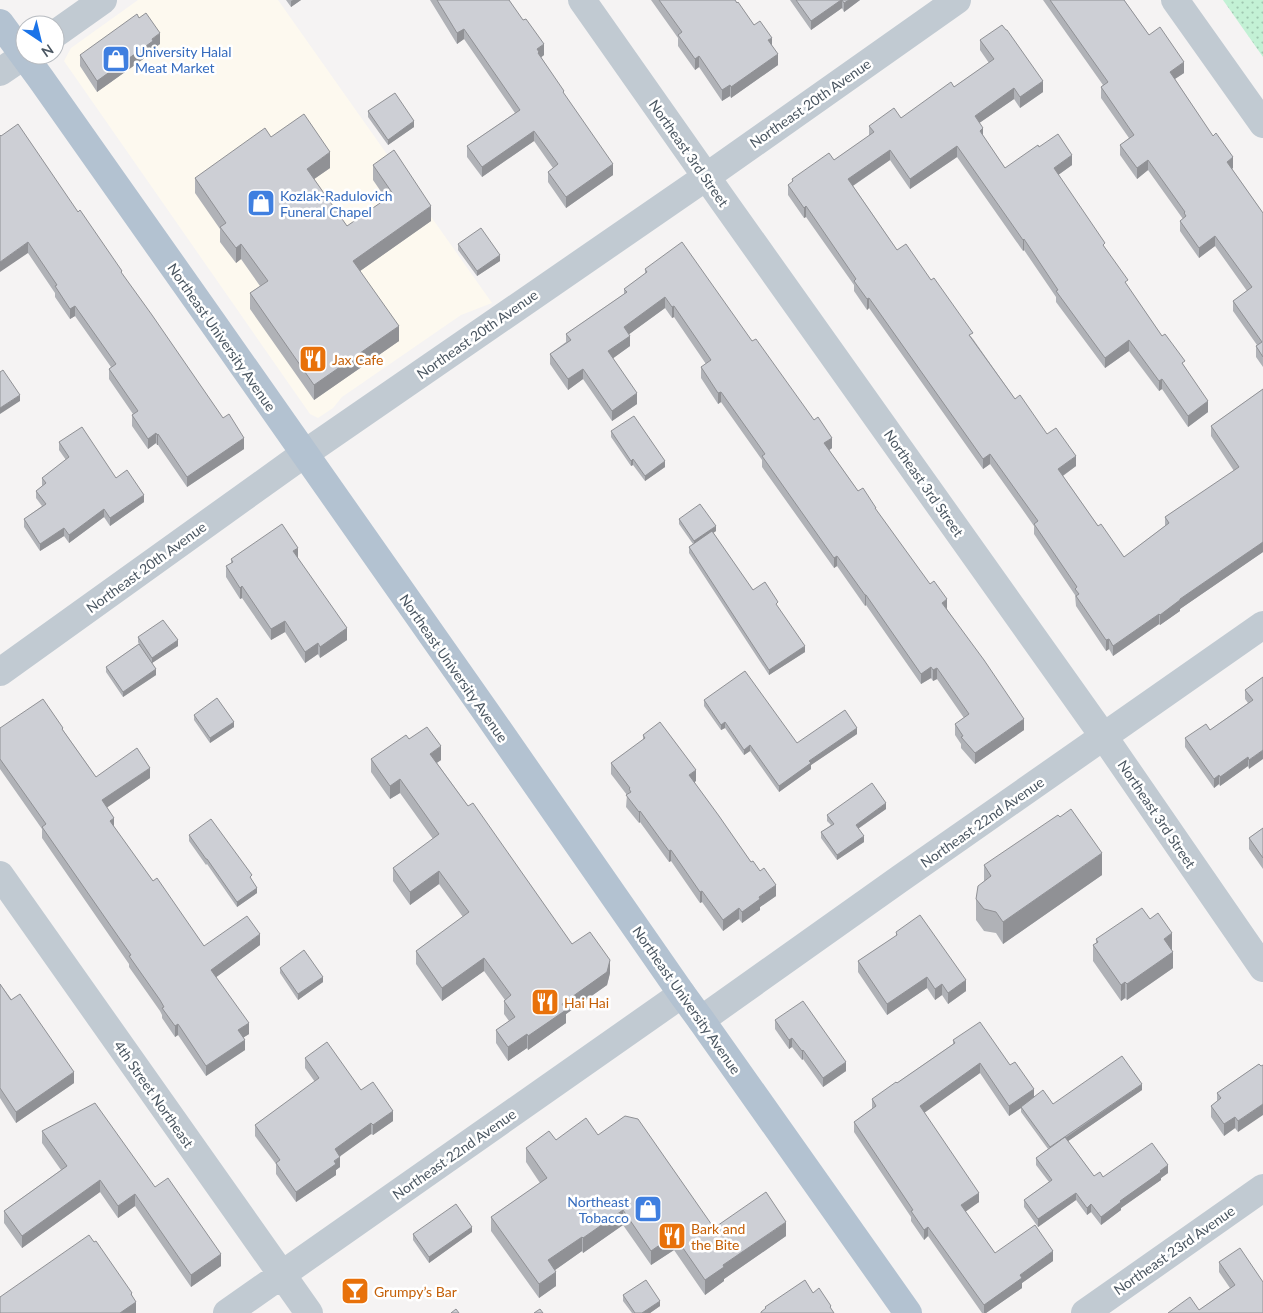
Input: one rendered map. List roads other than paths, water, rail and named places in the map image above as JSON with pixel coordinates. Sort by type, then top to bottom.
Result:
[{"type":"main road","name":"Northeast University Avenue","points":[[0,23],[15,43]]},
{"type":"main road","name":"Northeast University Avenue","points":[[31,65],[682,994],[908,1313]]},
{"type":"street","points":[[65,27],[103,0]]},
{"type":"street","name":"Northeast 3rd Street","points":[[582,0],[1104,737],[1263,968]]},
{"type":"street","name":"Northeast 20th Avenue","points":[[0,672],[304,454],[706,177],[957,0]]},
{"type":"street","points":[[1175,0],[1263,124]]},
{"type":"street","points":[[0,72],[15,61]]},
{"type":"street","name":"Northeast 22nd Avenue","points":[[701,1020],[1263,625]]},
{"type":"street","name":"4th Street Northeast","points":[[0,875],[310,1313]]},
{"type":"street","name":"Northeast 22nd Avenue","points":[[227,1313],[682,994]]},
{"type":"street","name":"Northeast 23rd Avenue","points":[[1085,1313],[1263,1188]]},
{"type":"place","name":"University Halal Meat Market","points":[[116,59]]},
{"type":"place","name":"Kozlak-Radulovich Funeral Chapel","points":[[261,203]]},
{"type":"place","name":"Jax Cafe","points":[[313,359]]},
{"type":"place","name":"Hai Hai","points":[[545,1002]]},
{"type":"place","name":"Northeast Tobacco","points":[[648,1209]]},
{"type":"place","name":"Bark and the Bite","points":[[672,1236]]},
{"type":"place","name":"Grumpy’s Bar","points":[[355,1291]]}]
